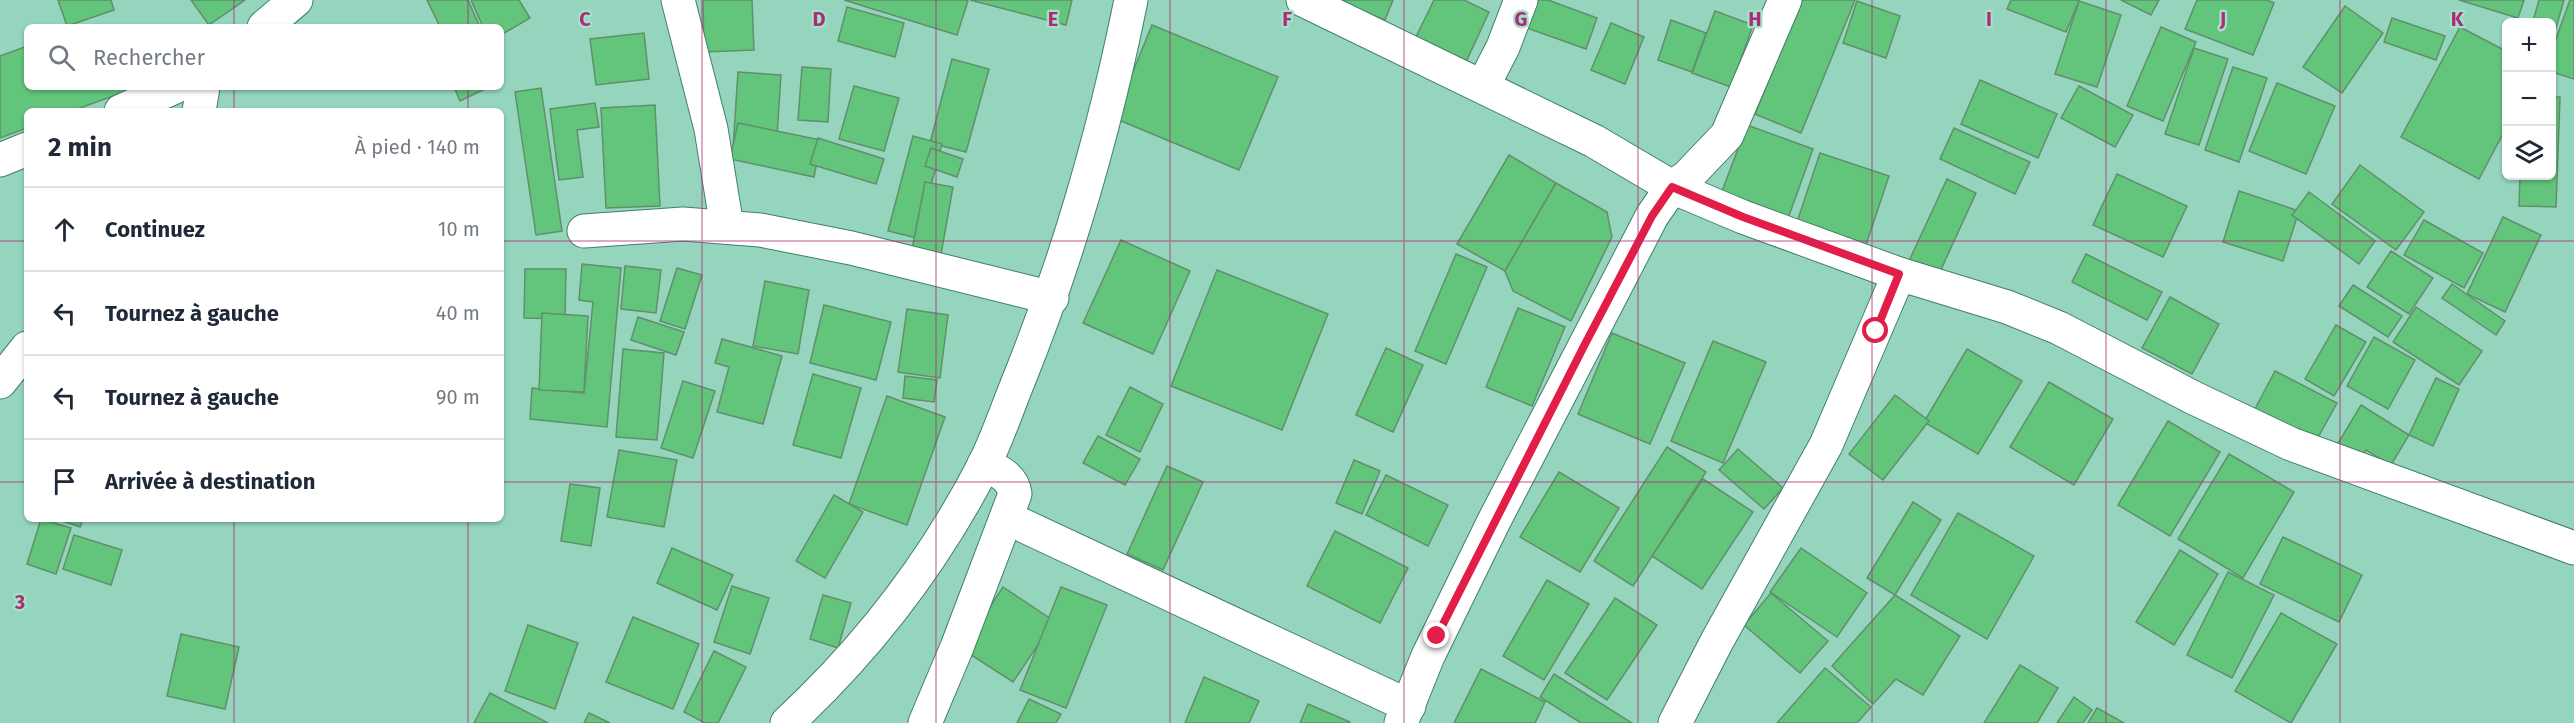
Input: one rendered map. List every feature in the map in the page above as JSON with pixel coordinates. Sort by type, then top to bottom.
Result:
[{"type":"street","points":[[268,24],[296,0]]},
{"type":"street","points":[[678,0],[711,129],[727,227]]},
{"type":"street","points":[[788,723],[829,685],[876,630],[943,537],[984,464],[1052,298],[1086,190],[1112,91],[1131,0]]},
{"type":"street","points":[[1303,0],[1594,141],[1672,187],[1743,217],[1899,274],[1996,303],[2059,328],[2194,398],[2324,458],[2574,548]]},
{"type":"street","points":[[1483,86],[1503,47],[1521,0]]},
{"type":"street","points":[[1007,518],[1405,714],[1428,656],[1494,521],[1652,216],[1672,187],[1687,177],[1727,135],[1785,0]]},
{"type":"street","points":[[128,108],[168,90]]},
{"type":"street","points":[[200,108],[202,90]]},
{"type":"street","points":[[0,160],[24,150]]},
{"type":"street","points":[[584,231],[683,224],[760,230],[850,248],[1052,298]]},
{"type":"street","points":[[1675,723],[1717,641],[1826,445],[1899,274]]},
{"type":"street","points":[[0,382],[24,352]]},
{"type":"street","points":[[925,723],[1015,494],[1014,486],[1002,473],[984,464]]},
{"type":"building","points":[[58,0],[111,0],[114,10],[73,24],[66,24]]},
{"type":"building","points":[[191,0],[245,0],[210,24]]},
{"type":"building","points":[[427,0],[468,0],[479,24],[439,24]]},
{"type":"building","points":[[471,0],[519,0],[530,18],[504,33],[504,24],[482,24]]},
{"type":"building","points":[[703,0],[752,0],[754,50],[704,52]]},
{"type":"building","points":[[844,0],[965,0],[968,1],[957,35]]},
{"type":"building","points":[[970,0],[1072,0],[1066,25]]},
{"type":"building","points":[[1332,0],[1393,0],[1385,20]]},
{"type":"building","points":[[1434,0],[1464,0],[1489,12],[1466,62],[1415,39]]},
{"type":"building","points":[[1534,0],[1548,0],[1597,18],[1586,49],[1524,27]]},
{"type":"building","points":[[1802,0],[1855,0],[1801,133],[1755,114]]},
{"type":"building","points":[[2011,0],[2079,1],[2066,32],[2007,9]]},
{"type":"building","points":[[2121,0],[2159,0],[2151,15]]},
{"type":"building","points":[[2197,0],[2267,0],[2274,3],[2253,55],[2185,29]]},
{"type":"building","points":[[2459,0],[2524,0],[2518,18]]},
{"type":"building","points":[[2539,0],[2564,0],[2556,28],[2556,18],[2534,18]]},
{"type":"building","points":[[2570,0],[2574,0],[2574,79],[2556,73],[2556,39]]},
{"type":"building","points":[[1857,1],[1900,16],[1886,58],[1843,43]]},
{"type":"building","points":[[2079,1],[2121,15],[2097,87],[2055,74]]},
{"type":"building","points":[[2345,6],[2383,33],[2342,93],[2303,67]]},
{"type":"building","points":[[847,7],[904,23],[895,57],[838,41]]},
{"type":"building","points":[[1715,11],[1753,25],[1731,87],[1692,73]]},
{"type":"building","points":[[2392,18],[2445,36],[2436,60],[2384,42]]},
{"type":"building","points":[[1671,20],[1706,33],[1692,72],[1658,60]]},
{"type":"building","points":[[1611,23],[1644,37],[1625,84],[1591,70]]},
{"type":"building","points":[[1152,25],[1278,77],[1239,170],[1114,118]]},
{"type":"building","points":[[2161,27],[2196,42],[2163,121],[2127,106]]},
{"type":"building","points":[[2460,27],[2502,49],[2502,136],[2479,179],[2401,137]]},
{"type":"building","points":[[644,33],[649,79],[596,85],[590,39]]},
{"type":"building","points":[[24,47],[24,90],[129,90],[80,108],[24,108],[24,129],[0,138],[0,56]]},
{"type":"building","points":[[2194,48],[2228,59],[2199,145],[2165,134]]},
{"type":"building","points":[[952,59],[989,69],[966,152],[930,143]]},
{"type":"building","points":[[802,67],[831,69],[828,122],[798,120]]},
{"type":"building","points":[[2233,67],[2267,78],[2239,162],[2205,150]]},
{"type":"building","points":[[738,72],[781,75],[776,151],[733,148]]},
{"type":"building","points":[[1980,80],[2057,114],[2038,158],[1961,124]]},
{"type":"building","points":[[2277,83],[2335,106],[2306,174],[2249,151]]},
{"type":"building","points":[[854,86],[899,98],[884,151],[839,139]]},
{"type":"building","points":[[2079,86],[2133,115],[2115,147],[2061,118]]},
{"type":"building","points":[[541,88],[562,231],[536,235],[515,92]]},
{"type":"building","points":[[455,90],[483,90],[460,101]]},
{"type":"building","points":[[2556,97],[2560,97],[2556,207],[2519,206],[2520,180],[2556,180]]},
{"type":"building","points":[[595,103],[599,127],[577,130],[583,177],[559,180],[550,109]]},
{"type":"building","points":[[655,105],[660,206],[606,208],[601,108]]},
{"type":"building","points":[[738,123],[821,140],[814,177],[730,159]]},
{"type":"building","points":[[1747,125],[1813,149],[1786,224],[1719,199]]},
{"type":"building","points":[[1954,128],[2030,162],[2015,194],[1940,159]]},
{"type":"building","points":[[913,136],[942,144],[917,238],[888,231]]},
{"type":"building","points":[[818,138],[884,159],[876,184],[810,164]]},
{"type":"building","points":[[931,148],[963,159],[957,177],[925,166]]},
{"type":"building","points":[[1820,153],[1889,176],[1866,245],[1797,222]]},
{"type":"building","points":[[1509,155],[1556,183],[1505,271],[1457,244]]},
{"type":"building","points":[[2360,165],[2424,212],[2396,250],[2332,204]]},
{"type":"building","points":[[2117,174],[2187,206],[2163,257],[2093,225]]},
{"type":"building","points":[[1947,179],[1976,193],[1939,274],[1909,261]]},
{"type":"building","points":[[925,182],[953,187],[940,260],[911,255]]},
{"type":"building","points":[[1556,183],[1607,212],[1612,237],[1571,321],[1513,291],[1505,271]]},
{"type":"building","points":[[2239,191],[2299,211],[2283,261],[2223,242]]},
{"type":"building","points":[[2309,192],[2375,241],[2359,264],[2292,215]]},
{"type":"building","points":[[2503,217],[2541,235],[2505,312],[2467,294]]},
{"type":"building","points":[[2424,220],[2483,253],[2464,288],[2404,255]]},
{"type":"building","points":[[1121,240],[1190,271],[1153,354],[1083,323]]},
{"type":"building","points":[[2391,251],[2433,278],[2409,314],[2367,287]]},
{"type":"building","points":[[1456,254],[1487,267],[1446,364],[1415,351]]},
{"type":"building","points":[[2086,254],[2162,292],[2147,320],[2072,282]]},
{"type":"building","points":[[582,264],[621,268],[607,427],[530,419],[532,388],[584,393],[593,302],[579,300]]},
{"type":"building","points":[[625,266],[661,270],[656,313],[621,309]]},
{"type":"building","points":[[677,268],[702,275],[685,329],[660,321]]},
{"type":"building","points":[[525,269],[566,269],[565,319],[524,318]]},
{"type":"building","points":[[1217,270],[1328,314],[1282,430],[1171,386]]},
{"type":"building","points":[[765,281],[809,290],[798,354],[753,346]]},
{"type":"building","points":[[2452,284],[2505,321],[2496,335],[2442,298]]},
{"type":"building","points":[[2353,285],[2402,316],[2388,337],[2339,306]]},
{"type":"building","points":[[2170,297],[2219,324],[2192,374],[2142,348]]},
{"type":"building","points":[[824,305],[891,322],[876,380],[810,363]]},
{"type":"building","points":[[2416,307],[2482,351],[2459,385],[2393,342]]},
{"type":"building","points":[[1518,308],[1565,327],[1532,406],[1486,387]]},
{"type":"building","points":[[907,309],[948,315],[940,378],[898,372]]},
{"type":"building","points":[[542,313],[588,316],[584,392],[539,390]]},
{"type":"building","points":[[638,317],[684,332],[676,355],[631,340]]},
{"type":"building","points":[[2336,325],[2366,342],[2334,396],[2305,379]]},
{"type":"building","points":[[1612,333],[1685,363],[1650,444],[1578,414]]},
{"type":"building","points":[[2374,337],[2415,360],[2388,409],[2347,386]]},
{"type":"building","points":[[722,339],[782,356],[763,424],[717,412],[729,367],[715,363]]},
{"type":"building","points":[[1713,341],[1766,362],[1723,463],[1671,441]]},
{"type":"building","points":[[1386,348],[1423,365],[1393,432],[1356,415]]},
{"type":"building","points":[[623,349],[664,353],[657,440],[616,437]]},
{"type":"building","points":[[1967,349],[2022,381],[1978,454],[1924,422]]},
{"type":"building","points":[[2275,371],[2337,403],[2310,452],[2287,426],[2255,409]]},
{"type":"building","points":[[813,374],[861,388],[841,458],[793,445]]},
{"type":"building","points":[[905,376],[937,380],[934,402],[903,398]]},
{"type":"building","points":[[2436,378],[2459,389],[2433,446],[2409,435]]},
{"type":"building","points":[[683,381],[715,391],[693,458],[661,448]]},
{"type":"building","points":[[2049,382],[2113,419],[2074,485],[2010,447]]},
{"type":"building","points":[[1130,387],[1163,404],[1140,452],[1106,435]]},
{"type":"building","points":[[1895,395],[1929,421],[1883,480],[1849,454]]},
{"type":"building","points":[[887,396],[945,417],[907,525],[849,504]]},
{"type":"building","points":[[2361,405],[2409,435],[2391,465],[2366,450],[2360,459],[2337,445]]},
{"type":"building","points":[[2168,421],[2220,452],[2170,536],[2118,505]]},
{"type":"building","points":[[1098,436],[1140,459],[1125,485],[1083,463]]},
{"type":"building","points":[[1667,447],[1706,472],[1633,586],[1594,561]]},
{"type":"building","points":[[1738,449],[1783,488],[1764,509],[1719,470]]},
{"type":"building","points":[[619,450],[677,460],[664,527],[607,517]]},
{"type":"building","points":[[2229,454],[2294,492],[2243,578],[2178,539]]},
{"type":"building","points":[[1354,460],[1380,471],[1362,514],[1336,503]]},
{"type":"building","points":[[1167,466],[1203,482],[1163,570],[1127,554]]},
{"type":"building","points":[[1559,472],[1619,508],[1580,572],[1520,537]]},
{"type":"building","points":[[1386,475],[1448,505],[1428,546],[1366,515]]},
{"type":"building","points":[[1703,479],[1753,512],[1702,589],[1652,556]]},
{"type":"building","points":[[570,484],[600,488],[591,546],[561,541]]},
{"type":"building","points":[[834,495],[863,512],[825,578],[796,561]]},
{"type":"building","points":[[1913,502],[1941,520],[1895,595],[1867,578]]},
{"type":"building","points":[[1958,513],[2034,556],[1987,639],[1911,595]]},
{"type":"building","points":[[40,522],[51,522],[71,528],[56,574],[27,564]]},
{"type":"building","points":[[66,522],[82,522],[80,527]]},
{"type":"building","points":[[1335,531],[1408,568],[1380,623],[1307,586]]},
{"type":"building","points":[[74,535],[122,550],[111,585],[63,569]]},
{"type":"building","points":[[2283,537],[2362,575],[2339,622],[2260,584]]},
{"type":"building","points":[[672,548],[733,575],[717,610],[657,583]]},
{"type":"building","points":[[1801,548],[1867,593],[1837,637],[1770,592]]},
{"type":"building","points":[[2180,550],[2218,574],[2174,645],[2136,622]]},
{"type":"building","points":[[2228,572],[2274,595],[2232,678],[2187,655]]},
{"type":"building","points":[[1547,580],[1589,604],[1544,680],[1503,656]]},
{"type":"building","points":[[732,586],[769,598],[750,654],[714,642]]},
{"type":"building","points":[[1003,587],[1054,621],[1013,682],[962,649]]},
{"type":"building","points":[[1061,587],[1107,605],[1066,708],[1020,690]]},
{"type":"building","points":[[1771,593],[1828,641],[1800,673],[1744,625]]},
{"type":"building","points":[[823,595],[851,603],[838,648],[810,639]]},
{"type":"building","points":[[1895,595],[1960,636],[1923,695],[1896,679],[1873,704],[1832,666]]},
{"type":"building","points":[[1615,598],[1657,625],[1607,700],[1565,673]]},
{"type":"building","points":[[2281,613],[2337,644],[2291,723],[2235,691]]},
{"type":"building","points":[[633,617],[699,644],[673,709],[606,682]]},
{"type":"building","points":[[528,625],[578,643],[555,709],[505,691]]},
{"type":"building","points":[[181,634],[239,647],[225,709],[167,696]]},
{"type":"building","points":[[714,651],[746,667],[718,723],[705,723],[684,712]]},
{"type":"building","points":[[2020,665],[2058,688],[2037,723],[1984,723]]},
{"type":"building","points":[[1825,668],[1871,707],[1857,723],[1777,723]]},
{"type":"building","points":[[1481,669],[1545,702],[1535,723],[1454,723]]},
{"type":"building","points":[[1554,674],[1632,723],[1581,723],[1540,697]]},
{"type":"building","points":[[1204,677],[1259,701],[1249,723],[1185,723]]},
{"type":"building","points":[[490,693],[548,723],[474,723]]},
{"type":"building","points":[[2074,697],[2092,710],[2083,723],[2057,723]]},
{"type":"building","points":[[1029,699],[1061,714],[1056,723],[1017,723]]},
{"type":"building","points":[[1308,704],[1350,722],[1350,723],[1300,723]]},
{"type":"building","points":[[2097,708],[2124,723],[2088,723]]},
{"type":"building","points":[[589,713],[610,723],[584,723]]},
{"type":"route","points":[[1437,636],[1652,216],[1660,201],[1672,187],[1743,217],[1899,274],[1876,331]]}]
